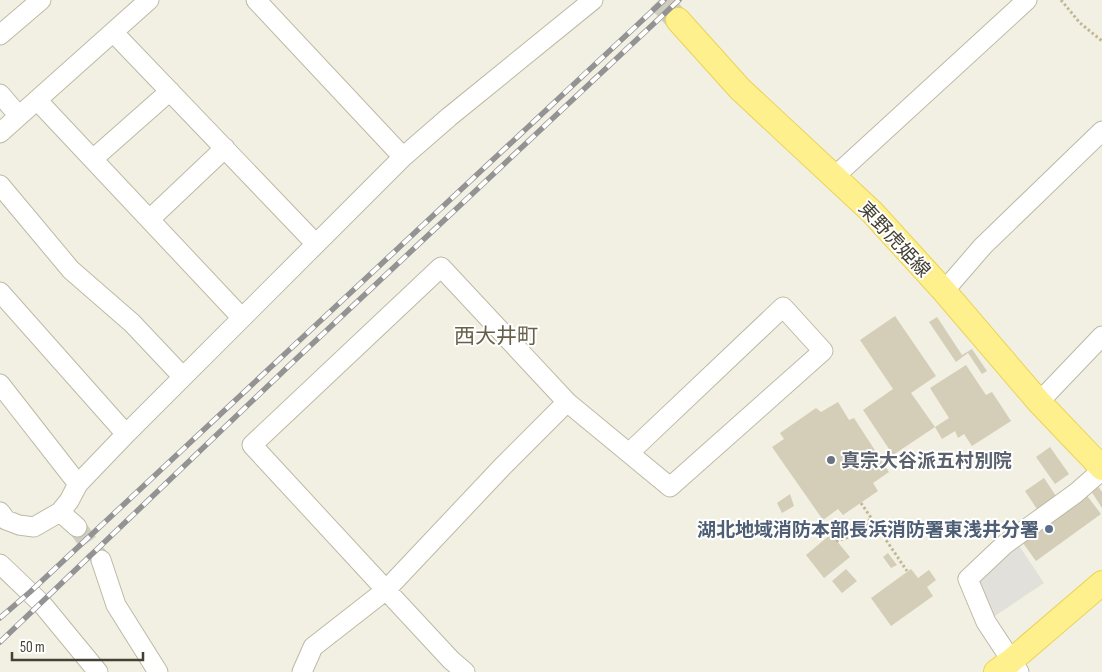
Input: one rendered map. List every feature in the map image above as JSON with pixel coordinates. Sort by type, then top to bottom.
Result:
[{"type":"main road","name":"東野虎姫線","points":[[678,20],[740,89],[872,212],[944,291],[1040,402],[1102,469]]},
{"type":"main road","points":[[1009,668],[1102,583]]},
{"type":"street","points":[[0,34],[41,0]]},
{"type":"street","points":[[0,133],[149,0]]},
{"type":"street","points":[[256,0],[403,156]]},
{"type":"street","points":[[0,512],[6,520],[18,525],[34,527],[60,512],[69,501],[78,484],[126,434],[403,156],[593,0]]},
{"type":"street","points":[[834,177],[1027,0]]},
{"type":"street","points":[[114,32],[316,244]]},
{"type":"street","points":[[93,159],[170,91]]},
{"type":"street","points":[[0,94],[19,116]]},
{"type":"street","points":[[37,100],[242,318]]},
{"type":"street","points":[[944,291],[983,246],[1102,131]]},
{"type":"street","points":[[150,219],[224,148]]},
{"type":"street","points":[[0,185],[71,270],[132,323],[183,377]]},
{"type":"street","points":[[465,672],[451,660],[252,445],[441,268],[567,402],[670,487],[823,351],[783,307],[629,453]]},
{"type":"street","points":[[0,292],[126,434]]},
{"type":"street","points":[[1040,402],[1102,336]]},
{"type":"street","points":[[0,384],[78,484]]},
{"type":"street","points":[[302,672],[313,647],[386,590],[503,466],[567,402]]},
{"type":"street","points":[[1009,668],[986,622],[968,579],[1004,545],[1069,499],[1102,469]]},
{"type":"street","points":[[60,512],[76,527]]},
{"type":"street","points":[[101,560],[116,605],[158,672]]},
{"type":"street","points":[[0,564],[42,604],[98,672]]},
{"type":"path","points":[[1060,0],[1080,23],[1102,41]]},
{"type":"path","points":[[861,503],[908,571]]},
{"type":"path","points":[[836,541],[859,534],[871,518]]},
{"type":"shaded area","points":[[1014,538],[1044,583],[986,622],[968,579]]},
{"type":"building","points":[[895,316],[936,376],[911,393],[935,427],[893,455],[863,410],[893,389],[860,340]]},
{"type":"building","points":[[937,317],[962,355],[972,349],[987,371],[982,374],[968,353],[956,362],[929,322]]},
{"type":"building","points":[[966,365],[986,395],[992,392],[1011,421],[972,446],[964,434],[958,438],[955,431],[942,439],[935,427],[949,418],[930,388]]},
{"type":"building","name":"真宗大谷派五村別院","points":[[838,402],[849,420],[854,418],[889,472],[873,483],[878,491],[843,515],[838,509],[823,520],[772,447],[784,439],[780,433],[816,408],[821,412]]},
{"type":"building","points":[[1050,447],[1069,474],[1055,484],[1036,457]]},
{"type":"building","points":[[1044,478],[1056,496],[1037,509],[1025,491]]},
{"type":"building","name":"湖北地域消防本部長浜消防署東浅井分署","points":[[1078,484],[1101,514],[1036,561],[1015,532]]},
{"type":"building","points":[[1098,486],[1102,492],[1102,508],[1091,491]]},
{"type":"building","points":[[790,494],[794,506],[782,513],[777,503]]},
{"type":"building","points":[[831,534],[850,557],[824,578],[806,555]]},
{"type":"building","points":[[888,553],[897,565],[891,568],[883,557]]},
{"type":"building","points":[[846,569],[857,581],[842,593],[832,581]]},
{"type":"building","points":[[911,569],[918,578],[929,570],[936,580],[927,587],[933,596],[891,626],[871,598]]},
{"type":"tunnel","points":[[659,0],[678,20]]},
{"type":"tunnel","points":[[77,527],[101,560]]},
{"type":"railway","points":[[0,618],[664,0]]},
{"type":"railway","points":[[0,642],[294,361],[679,0]]},
{"type":"place","name":"真宗大谷派五村別院","points":[[831,460]]},
{"type":"place","name":"湖北地域消防本部長浜消防署東浅井分署","points":[[1049,529]]},
{"type":"district","name":"西大井町","points":[[496,336]]}]
